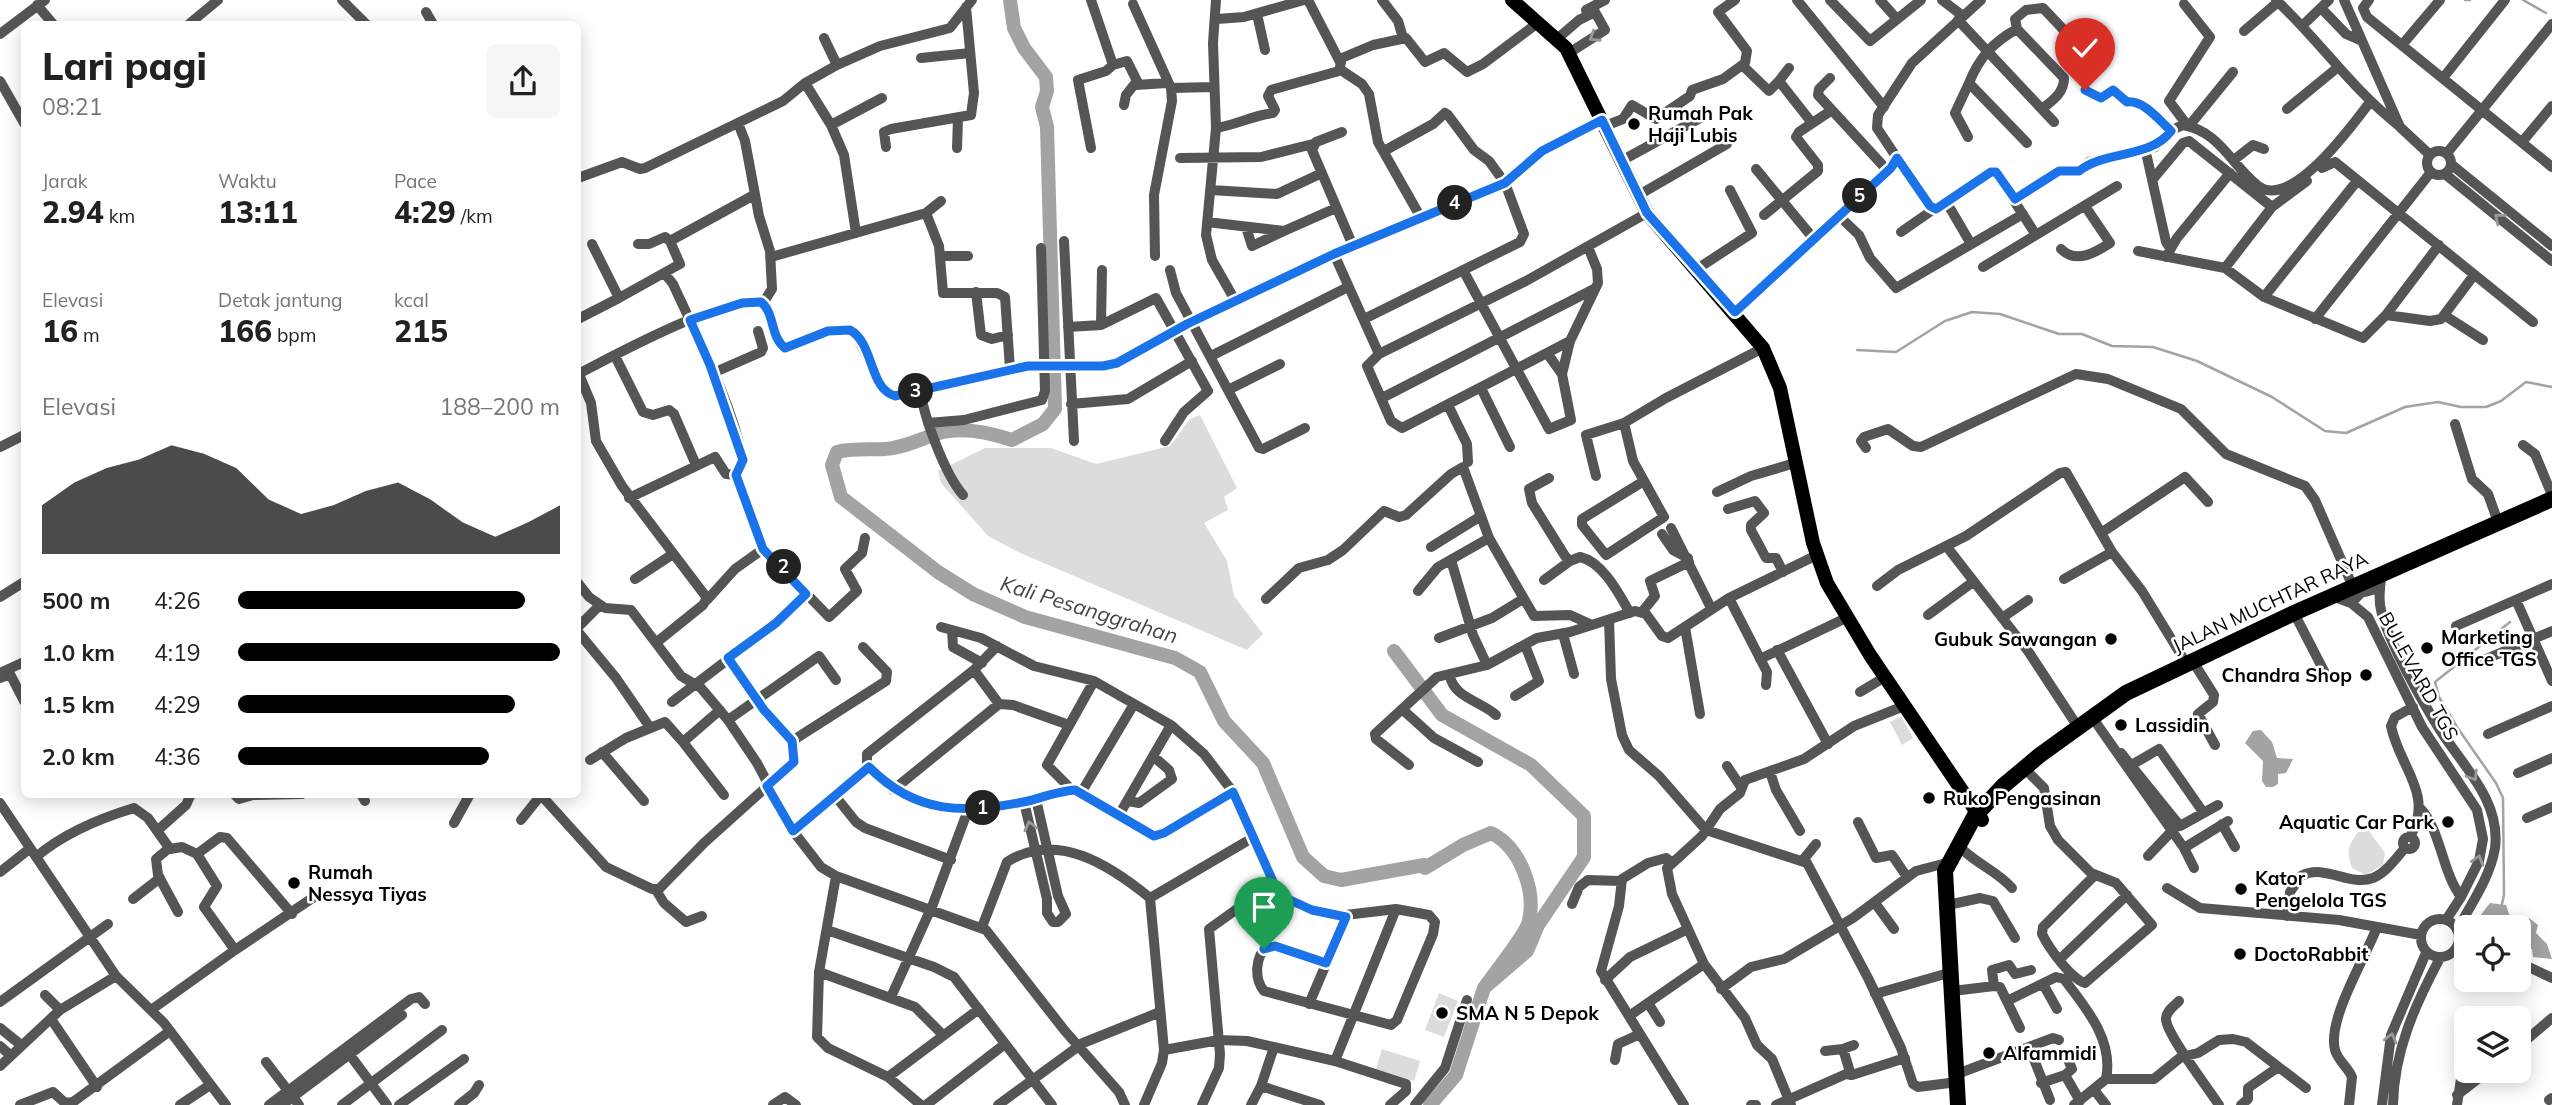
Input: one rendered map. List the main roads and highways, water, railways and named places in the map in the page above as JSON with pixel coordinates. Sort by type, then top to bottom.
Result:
[{"type":"highway","name":"JALAN MUCHTAR RAYA","points":[[1958,1105],[1945,872],[1957,857],[1979,816],[2023,769],[2126,693],[2332,596],[2352,595],[2552,497]]},
{"type":"main road","points":[[1512,0],[1556,37],[1569,52],[1647,213],[1735,312],[1763,348],[1780,388],[1817,555],[1846,618],[1979,816]]},
{"type":"waterway","name":"Kali Pesanggrahan","points":[[1010,0],[1014,28],[1024,48],[1046,77],[1047,91],[1042,107],[1047,127],[1055,409],[1043,424],[1012,440],[960,430],[943,432],[892,448],[837,452],[832,465],[841,497],[938,572],[973,594],[1025,617],[1175,658],[1200,672],[1224,721],[1263,763],[1303,857],[1324,876],[1341,880],[1424,865],[1425,868],[1463,845],[1491,833],[1501,840],[1510,848],[1524,871],[1531,909],[1527,927],[1484,988]]},
{"type":"waterway","points":[[2465,0],[2470,0]]},
{"type":"waterway","points":[[2523,0],[2546,13]]},
{"type":"waterway","points":[[1857,350],[1896,352],[1945,321],[1972,312],[2000,314],[2059,334],[2082,334],[2112,346],[2153,347],[2197,361],[2272,397],[2325,431],[2346,433],[2405,407],[2438,402],[2461,407],[2486,407],[2501,401],[2526,382],[2552,387]]},
{"type":"waterway","points":[[2502,904],[2503,798],[2496,783],[2439,697],[2435,682],[2510,622]]},
{"type":"waterway","points":[[1394,651],[1442,715],[1531,765],[1584,816],[1584,857],[1538,925],[1527,951],[1484,988],[1456,1075],[1430,1105]]},
{"type":"place","name":"Rumah Pak Haji Lubis","points":[[1634,124]]},
{"type":"place","name":"Gubuk Sawangan","points":[[2111,639]]},
{"type":"place","name":"Marketing Office TGS","points":[[2427,648]]},
{"type":"place","name":"Chandra Shop","points":[[2366,675]]},
{"type":"place","name":"Lassidin","points":[[2121,725]]},
{"type":"place","name":"Ruko Pengasinan","points":[[1929,798]]},
{"type":"place","name":"Aquatic Car Park","points":[[2448,822]]},
{"type":"place","name":"Rumah Nessya Tiyas","points":[[294,883]]},
{"type":"place","name":"Kator Pengelola TGS","points":[[2241,889]]},
{"type":"place","name":"DoctoRabbit","points":[[2240,954]]},
{"type":"place","name":"SMA N 5 Depok","points":[[1442,1013]]},
{"type":"place","name":"Alfammidi","points":[[1989,1053]]}]
